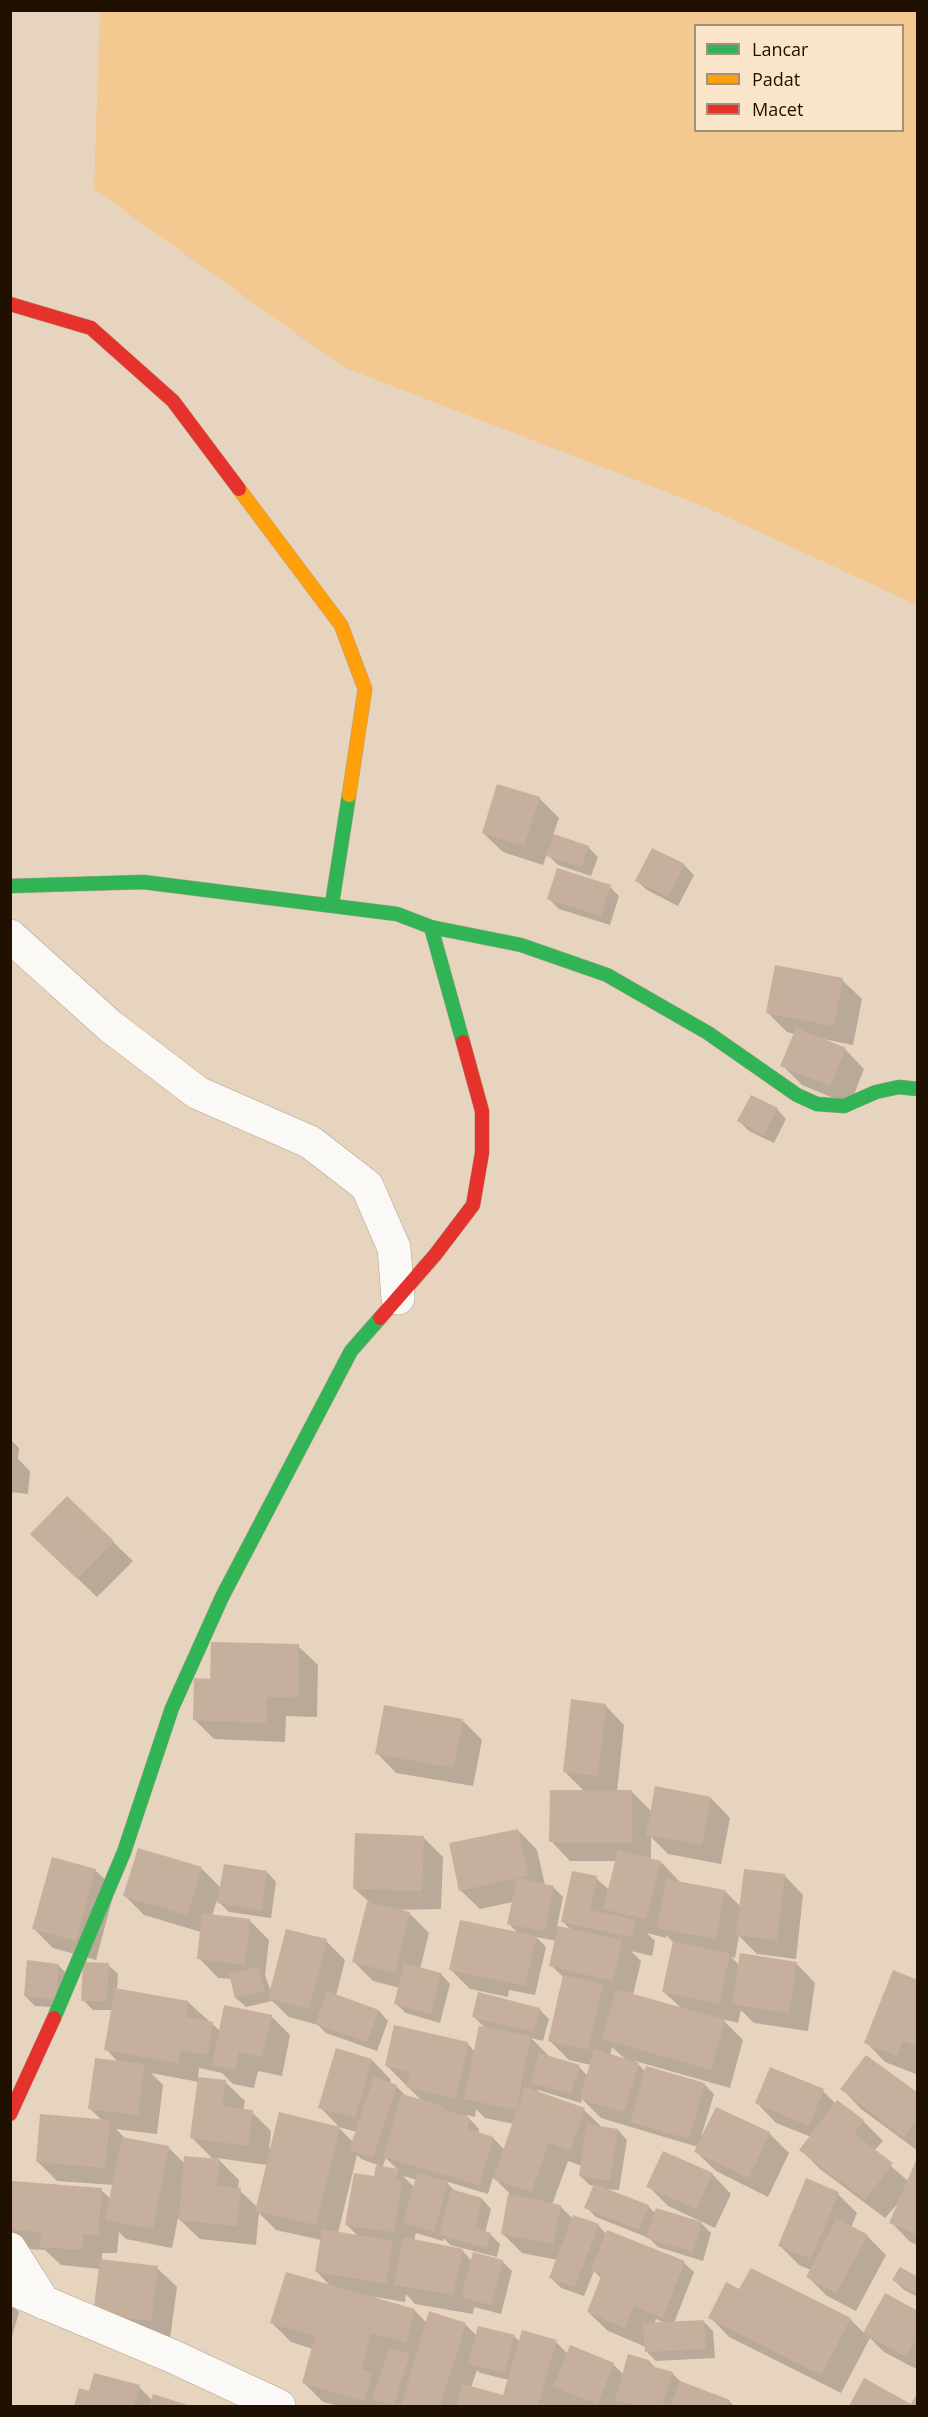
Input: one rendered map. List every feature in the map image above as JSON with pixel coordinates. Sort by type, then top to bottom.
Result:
[{"type":"street","points":[[10,304],[91,328],[173,401],[341,625],[365,689],[332,904]]},
{"type":"street","points":[[10,886],[143,882],[397,914],[431,927],[521,945],[607,975],[708,1033],[797,1095],[817,1104],[844,1106],[876,1092],[899,1087],[918,1089]]},
{"type":"street","points":[[10,2114],[81,1956],[124,1852],[172,1708],[222,1597],[351,1351],[435,1255],[473,1205],[482,1153],[482,1111],[431,927]]},
{"type":"street","points":[[10,936],[110,1026],[198,1093],[310,1142],[367,1186],[393,1248],[398,1298]]},
{"type":"street","points":[[10,2249],[44,2303]]},
{"type":"street","points":[[10,2288],[174,2357],[279,2406]]},
{"type":"shaded area","points":[[100,11],[917,11],[917,605],[703,506],[343,367],[94,189]]},
{"type":"building","points":[[497,784],[540,797],[524,846],[482,833]]},
{"type":"building","points":[[554,834],[589,846],[581,867],[546,856]]},
{"type":"building","points":[[652,848],[685,864],[668,897],[635,881]]},
{"type":"building","points":[[557,868],[611,885],[601,916],[547,899]]},
{"type":"building","points":[[775,965],[843,978],[834,1026],[766,1013]]},
{"type":"building","points":[[796,1028],[846,1048],[830,1086],[780,1066]]},
{"type":"building","points":[[751,1095],[778,1108],[764,1135],[737,1121]]},
{"type":"building","points":[[67,1496],[114,1541],[77,1579],[30,1534]]},
{"type":"building","points":[[211,1642],[299,1644],[298,1698],[267,1697],[266,1723],[193,1720],[194,1678],[210,1679]]},
{"type":"building","points":[[571,1699],[606,1704],[598,1776],[563,1772]]},
{"type":"building","points":[[384,1705],[463,1719],[454,1768],[375,1754]]},
{"type":"building","points":[[655,1786],[711,1797],[702,1845],[646,1835]]},
{"type":"building","points":[[550,1790],[632,1790],[632,1843],[549,1842]]},
{"type":"building","points":[[518,1829],[529,1876],[459,1891],[449,1843]]},
{"type":"building","points":[[355,1833],[424,1836],[422,1891],[353,1889]]},
{"type":"building","points":[[138,1848],[202,1867],[187,1915],[123,1896]]},
{"type":"building","points":[[618,1850],[661,1861],[646,1919],[603,1909]]},
{"type":"building","points":[[52,1857],[96,1869],[76,1941],[32,1929]]},
{"type":"building","points":[[224,1864],[267,1871],[262,1910],[217,1903]]},
{"type":"building","points":[[744,1869],[785,1874],[777,1940],[736,1935]]},
{"type":"building","points":[[572,1871],[597,1876],[590,1910],[636,1920],[632,1937],[561,1922]]},
{"type":"building","points":[[517,1878],[554,1886],[545,1931],[507,1924]]},
{"type":"building","points":[[666,1879],[725,1890],[716,1939],[657,1928]]},
{"type":"building","points":[[367,1902],[410,1912],[395,1973],[352,1962]]},
{"type":"building","points":[[202,1913],[250,1919],[245,1965],[197,1959]]},
{"type":"building","points":[[460,1920],[537,1936],[525,1986],[449,1970]]},
{"type":"building","points":[[558,1926],[622,1940],[613,1981],[549,1966]]},
{"type":"building","points":[[286,1929],[327,1939],[309,2009],[268,1998]]},
{"type":"building","points":[[673,1941],[730,1954],[719,2004],[662,1992]]},
{"type":"building","points":[[740,1953],[797,1962],[789,2013],[732,2004]]},
{"type":"building","points":[[27,1960],[59,1964],[56,1999],[24,1996]]},
{"type":"building","points":[[83,1962],[109,1963],[107,2001],[81,2001]]},
{"type":"building","points":[[404,1963],[441,1973],[431,2014],[394,2004]]},
{"type":"building","points":[[258,1967],[265,1991],[235,1998],[229,1974]]},
{"type":"building","points":[[893,1970],[918,1980],[918,2046],[903,2041],[897,2056],[864,2043]]},
{"type":"building","points":[[563,1975],[603,1984],[588,2050],[548,2041]]},
{"type":"building","points":[[115,1988],[188,2001],[186,2017],[213,2022],[208,2055],[180,2050],[178,2063],[104,2050]]},
{"type":"building","points":[[616,1989],[725,2020],[711,2070],[602,2039]]},
{"type":"building","points":[[327,1991],[379,2010],[367,2042],[315,2024]]},
{"type":"building","points":[[478,1992],[540,2008],[534,2032],[472,2017]]},
{"type":"building","points":[[224,2005],[272,2015],[262,2057],[239,2052],[235,2070],[212,2065]]},
{"type":"building","points":[[394,2025],[468,2042],[456,2099],[406,2087],[410,2072],[385,2066]]},
{"type":"building","points":[[479,2026],[531,2036],[516,2110],[464,2099]]},
{"type":"building","points":[[336,2048],[372,2059],[355,2118],[318,2108]]},
{"type":"building","points":[[594,2049],[639,2063],[624,2112],[580,2099]]},
{"type":"building","points":[[539,2053],[580,2065],[571,2094],[530,2082]]},
{"type":"building","points":[[866,2055],[918,2093],[918,2119],[903,2137],[840,2089]]},
{"type":"building","points":[[95,2058],[144,2064],[138,2115],[88,2109]]},
{"type":"building","points":[[646,2066],[705,2083],[689,2139],[630,2122]]},
{"type":"building","points":[[770,2067],[824,2089],[809,2126],[755,2103]]},
{"type":"building","points":[[198,2077],[226,2080],[222,2106],[253,2110],[248,2146],[190,2138]]},
{"type":"building","points":[[374,2077],[397,2085],[373,2158],[349,2150]]},
{"type":"building","points":[[525,2087],[585,2108],[570,2151],[549,2143],[531,2192],[493,2179]]},
{"type":"building","points":[[402,2094],[443,2106],[442,2109],[470,2118],[468,2129],[494,2137],[479,2185],[383,2157]]},
{"type":"building","points":[[837,2100],[864,2120],[854,2134],[893,2163],[865,2200],[799,2150]]},
{"type":"building","points":[[716,2107],[770,2132],[749,2178],[694,2152]]},
{"type":"building","points":[[279,2112],[340,2127],[316,2225],[255,2211]]},
{"type":"building","points":[[40,2114],[110,2120],[105,2168],[36,2162]]},
{"type":"building","points":[[587,2124],[618,2129],[610,2181],[579,2176]]},
{"type":"building","points":[[122,2137],[169,2146],[153,2229],[105,2220]]},
{"type":"building","points":[[663,2151],[713,2173],[696,2209],[646,2187]]},
{"type":"building","points":[[184,2156],[220,2159],[217,2186],[241,2188],[237,2226],[179,2220]]},
{"type":"building","points":[[918,2156],[918,2235],[889,2223]]},
{"type":"building","points":[[376,2165],[398,2169],[396,2180],[402,2182],[394,2232],[345,2225],[354,2173],[374,2176]]},
{"type":"building","points":[[417,2173],[448,2182],[434,2232],[403,2223]]},
{"type":"building","points":[[806,2178],[839,2192],[811,2259],[778,2246]]},
{"type":"building","points":[[12,2181],[102,2188],[98,2235],[83,2234],[82,2250],[40,2247],[41,2232],[10,2230]]},
{"type":"building","points":[[594,2184],[649,2205],[639,2230],[584,2208]]},
{"type":"building","points":[[451,2189],[482,2198],[475,2228],[491,2233],[487,2248],[439,2235]]},
{"type":"building","points":[[508,2194],[561,2205],[553,2244],[501,2234]]},
{"type":"building","points":[[656,2208],[702,2222],[693,2252],[646,2238]]},
{"type":"building","points":[[573,2215],[599,2224],[575,2287],[549,2278]]},
{"type":"building","points":[[837,2218],[868,2235],[836,2293],[806,2277]]},
{"type":"building","points":[[322,2229],[393,2241],[386,2283],[315,2272]]},
{"type":"building","points":[[607,2230],[685,2261],[663,2318],[634,2306],[625,2328],[587,2312],[602,2274],[591,2270]]},
{"type":"building","points":[[403,2237],[463,2249],[453,2295],[394,2285]]},
{"type":"building","points":[[473,2252],[503,2260],[491,2305],[461,2297]]},
{"type":"building","points":[[100,2259],[158,2266],[151,2321],[93,2314]]},
{"type":"building","points":[[900,2267],[918,2277],[918,2294],[892,2280]]},
{"type":"building","points":[[751,2268],[851,2318],[821,2375],[708,2318],[726,2282],[739,2289]]},
{"type":"building","points":[[286,2272],[415,2309],[406,2343],[371,2333],[361,2369],[372,2372],[364,2401],[302,2383],[315,2336],[270,2323]]},
{"type":"building","points":[[885,2293],[918,2311],[918,2336],[906,2357],[863,2333]]},
{"type":"building","points":[[429,2311],[466,2323],[440,2406],[401,2406]]},
{"type":"building","points":[[704,2320],[706,2349],[645,2352],[643,2323]]},
{"type":"building","points":[[478,2326],[515,2335],[504,2373],[468,2364]]},
{"type":"building","points":[[522,2330],[557,2340],[538,2406],[456,2406],[463,2384],[503,2395]]},
{"type":"building","points":[[570,2345],[614,2363],[598,2404],[553,2387]]},
{"type":"building","points":[[389,2348],[410,2354],[394,2405],[372,2399]]},
{"type":"building","points":[[628,2354],[649,2360],[648,2365],[673,2372],[662,2406],[640,2406],[615,2400]]},
{"type":"building","points":[[94,2373],[140,2385],[134,2406],[74,2406],[79,2388],[89,2391]]},
{"type":"building","points":[[864,2378],[911,2404],[918,2392],[918,2406],[849,2406]]},
{"type":"building","points":[[680,2381],[730,2400],[727,2406],[670,2406]]},
{"type":"building","points":[[153,2394],[191,2406],[149,2406]]},
{"type":"traffic: fast","points":[[332,904],[349,795]]},
{"type":"traffic: fast","points":[[10,886],[143,882],[397,914],[431,927],[463,1042]]},
{"type":"traffic: fast","points":[[431,927],[521,945],[607,975],[708,1033],[797,1095],[817,1104],[844,1106],[876,1092],[899,1087],[918,1089]]},
{"type":"traffic: fast","points":[[54,2018],[124,1852],[172,1708],[222,1597],[351,1351],[380,1318]]},
{"type":"traffic: slow","points":[[239,489],[341,625],[365,689],[349,795]]},
{"type":"traffic: jam","points":[[10,304],[91,328],[173,401],[239,489]]},
{"type":"traffic: jam","points":[[380,1318],[435,1255],[473,1205],[482,1153],[482,1111],[463,1042]]},
{"type":"traffic: jam","points":[[10,2114],[54,2018]]}]
